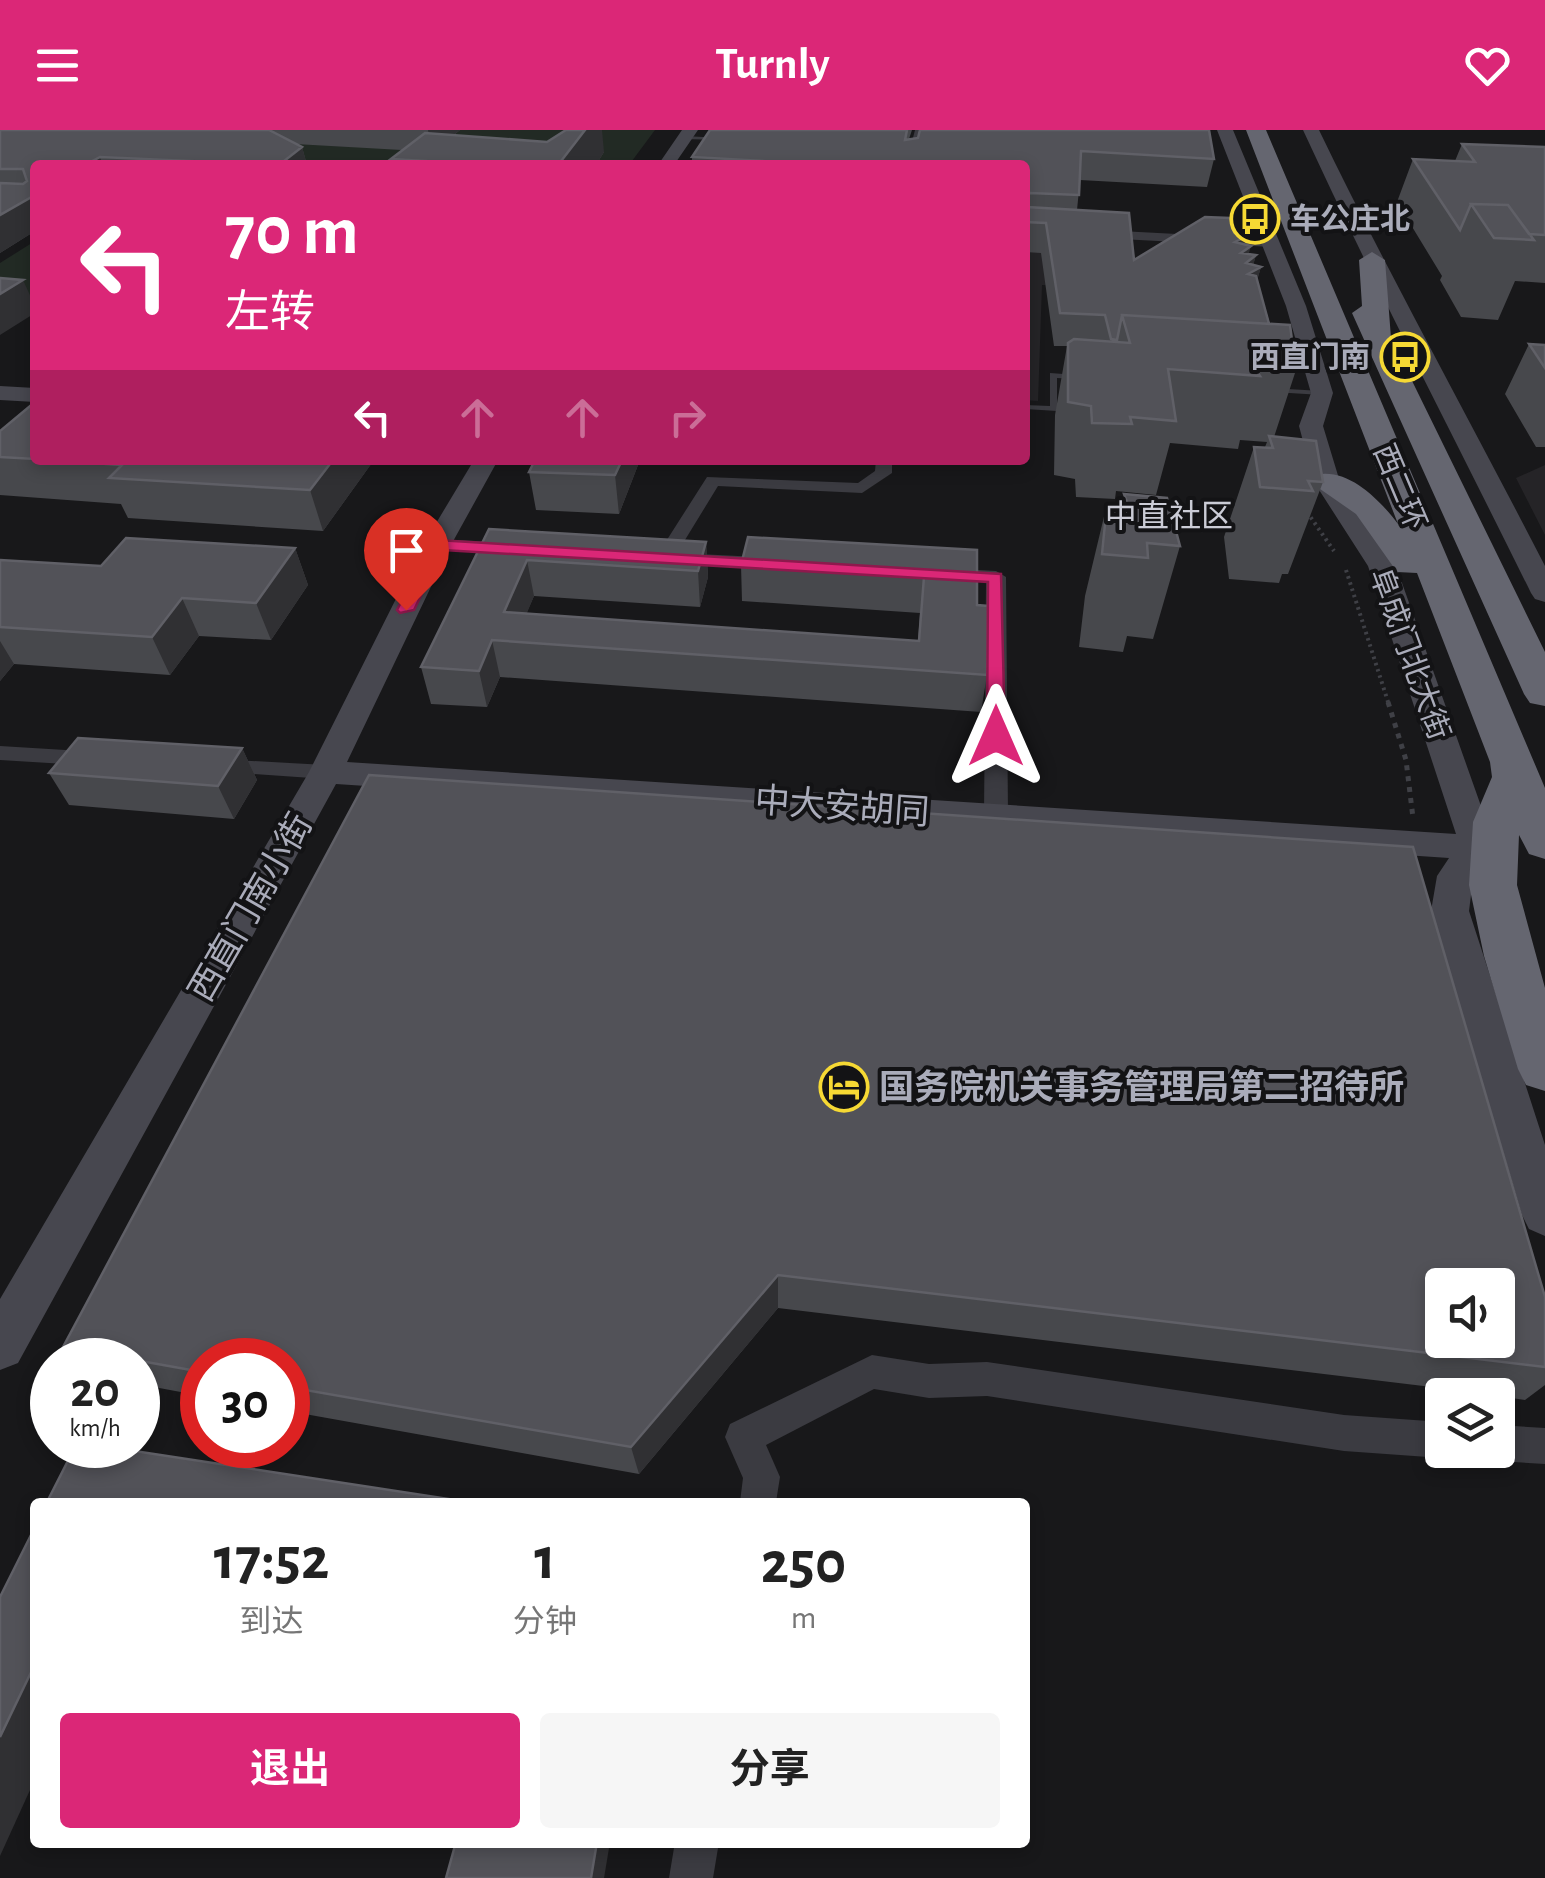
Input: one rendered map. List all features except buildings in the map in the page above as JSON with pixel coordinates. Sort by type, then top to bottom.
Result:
[{"type":"highway","name":"西二环","points":[[1256,130],[1545,843]]},
{"type":"highway","points":[[1280,131],[1304,183]]},
{"type":"highway","points":[[1372,260],[1377,338]]},
{"type":"highway","name":"西二环","points":[[1345,269],[1545,694]]},
{"type":"highway","points":[[1315,492],[1368,507],[1422,584],[1457,621]]},
{"type":"highway","points":[[1512,760],[1514,777],[1487,841],[1495,899],[1545,1069]]},
{"type":"street","name":"阜成门北大街","points":[[1226,130],[1272,243],[1322,393],[1311,426],[1315,492],[1382,566],[1487,841]]},
{"type":"street","points":[[1311,130],[1372,260],[1538,564],[1545,593]]},
{"type":"street","points":[[669,160],[687,134]]},
{"type":"street","points":[[1030,230],[1272,243]]},
{"type":"street","points":[[0,393],[30,395]]},
{"type":"street","name":"西直门南小街","points":[[0,1346],[326,772],[437,545],[483,465]]},
{"type":"street","points":[[801,565],[655,557],[713,480],[862,488],[883,473],[884,465]]},
{"type":"street","points":[[437,545],[532,550]]},
{"type":"street","points":[[918,572],[996,577],[996,816]]},
{"type":"street","points":[[0,753],[115,760]]},
{"type":"street","points":[[192,764],[326,772]]},
{"type":"street","name":"中大安胡同","points":[[326,772],[1416,844],[1487,841]]},
{"type":"street","points":[[1487,841],[1455,876],[1450,912],[1545,1216]]},
{"type":"street","points":[[759,1498],[762,1477],[743,1437],[872,1372],[929,1380],[987,1379],[1344,1434],[1425,1439]]},
{"type":"street","points":[[1515,1444],[1545,1446]]},
{"type":"street","points":[[691,1878],[697,1848]]},
{"type":"lane","points":[[910,160],[918,130]]},
{"type":"lane","points":[[687,134],[722,140]]},
{"type":"lane","points":[[894,149],[913,150]]},
{"type":"lane","points":[[1030,407],[1054,409],[1053,375],[1090,378]]},
{"type":"lane","points":[[1256,388],[1322,393]]},
{"type":"path","points":[[1315,492],[1348,573],[1406,760],[1416,844]]},
{"type":"shaded area","points":[[0,130],[655,130],[633,160],[30,160]]},
{"type":"shaded area","points":[[1030,232],[1130,237],[1137,289],[1042,285],[1038,401],[1030,400]]},
{"type":"shaded area","points":[[30,244],[30,309],[0,307],[0,263]]},
{"type":"shaded area","points":[[1545,465],[1545,535],[1516,478]]},
{"type":"place","name":"车公庄北","points":[[1255,219]]},
{"type":"place","name":"西直门南","points":[[1405,357]]},
{"type":"place","name":"国务院机关事务管理局第二招待所","points":[[844,1087]]},
{"type":"district","name":"中直社区","points":[[1169,516]]},
{"type":"route","points":[[406,610],[437,545],[996,577],[996,736]]}]
